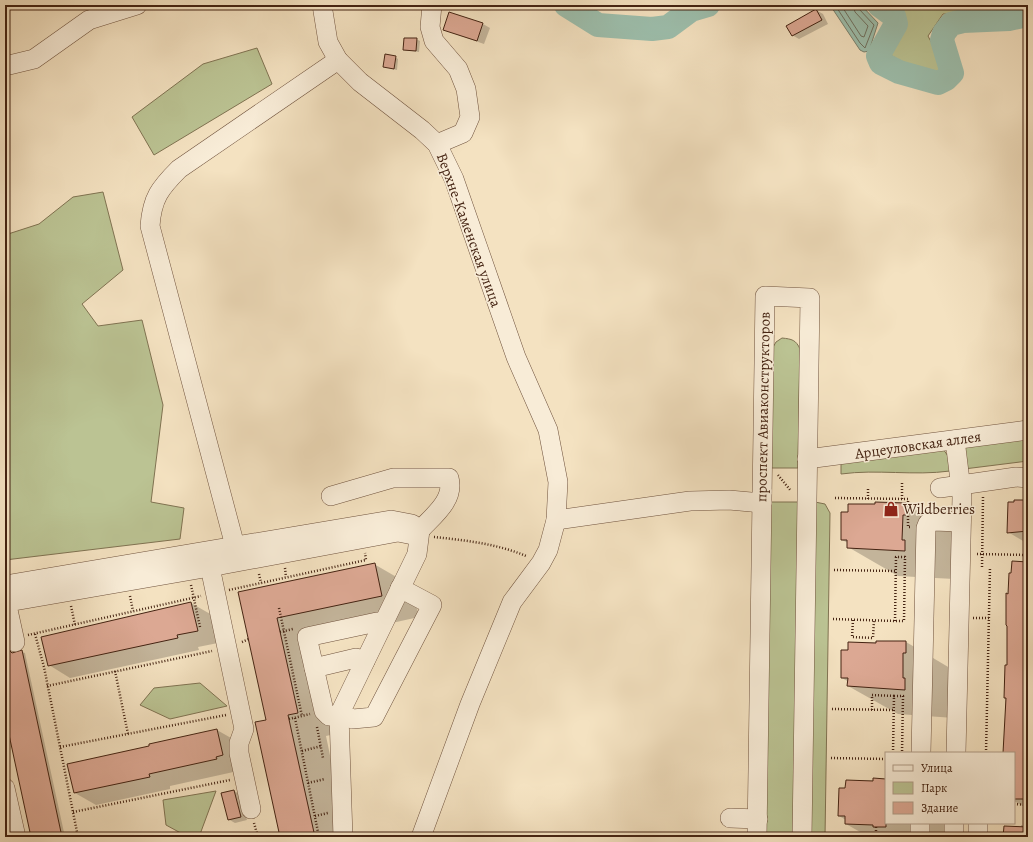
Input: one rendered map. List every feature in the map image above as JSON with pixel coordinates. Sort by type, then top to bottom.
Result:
[{"type":"street","points":[[5,66],[34,59],[89,20],[137,5]]},
{"type":"street","name":"Верхне-Каменская улица","points":[[322,5],[328,42],[338,60],[360,82],[422,130],[437,144],[454,179],[516,357],[548,430],[558,482],[556,520],[548,550],[541,563],[509,608],[467,711],[421,837]]},
{"type":"street","points":[[432,5],[430,27],[434,41],[458,68],[466,89],[470,116],[463,133],[437,144]]},
{"type":"street","points":[[234,546],[150,226],[151,208],[162,185],[179,169],[338,60]]},
{"type":"street","name":"проспект Авиаконструкторов","points":[[757,828],[765,296],[810,298],[802,837]]},
{"type":"street","name":"Арцеуловская аллея","points":[[807,459],[1028,430]]},
{"type":"street","points":[[955,440],[961,485],[956,752]]},
{"type":"street","points":[[940,488],[1016,477],[1028,478]]},
{"type":"street","points":[[331,496],[393,478],[449,478],[449,494],[444,506],[419,533],[417,554],[365,661],[331,713]]},
{"type":"street","points":[[556,520],[690,501],[729,500],[762,503]]},
{"type":"street","points":[[5,585],[392,520],[412,524],[419,533]]},
{"type":"street","points":[[921,752],[926,528],[928,523],[933,521],[961,522]]},
{"type":"street","points":[[15,642],[8,610],[9,604],[14,601],[188,571],[398,532],[419,533]]},
{"type":"street","points":[[210,567],[241,712],[244,732],[239,743],[239,753],[251,809]]},
{"type":"street","points":[[331,713],[353,719],[374,717],[432,605],[400,588]]},
{"type":"street","points":[[343,837],[331,713],[314,668],[307,637],[377,622],[382,625]]},
{"type":"street","points":[[314,668],[356,658],[365,661]]},
{"type":"street","points":[[5,788],[16,837]]},
{"type":"street","points":[[730,818],[757,828]]},
{"type":"street","points":[[920,824],[920,837]]},
{"type":"street","points":[[954,824],[954,837]]},
{"type":"street","points":[[978,824],[978,837]]},
{"type":"path","points":[[771,474],[778,474],[792,492],[799,492]]},
{"type":"path","points":[[902,482],[902,499]]},
{"type":"path","points":[[982,567],[983,482]]},
{"type":"path","points":[[868,487],[868,499]]},
{"type":"path","points":[[835,498],[908,499],[908,527],[914,527]]},
{"type":"path","points":[[419,533],[512,550],[541,563]]},
{"type":"path","points":[[986,554],[1028,555]]},
{"type":"path","points":[[833,619],[904,621],[905,557],[896,557],[895,620]]},
{"type":"path","points":[[986,752],[990,567]]},
{"type":"path","points":[[834,570],[896,572]]},
{"type":"path","points":[[188,571],[200,627]]},
{"type":"path","points":[[279,608],[302,716]]},
{"type":"path","points":[[853,620],[852,637],[873,638],[874,620]]},
{"type":"path","points":[[280,632],[296,629]]},
{"type":"path","points":[[35,634],[78,837]]},
{"type":"path","points":[[47,686],[227,648],[249,639]]},
{"type":"path","points":[[115,671],[128,734]]},
{"type":"path","points":[[872,710],[872,695],[903,696],[902,752]]},
{"type":"path","points":[[893,752],[894,696]]},
{"type":"path","points":[[832,709],[894,710]]},
{"type":"path","points":[[60,747],[241,712]]},
{"type":"path","points":[[289,719],[331,713]]},
{"type":"path","points":[[294,718],[319,837]]},
{"type":"path","points":[[302,751],[321,746]]},
{"type":"path","points":[[831,758],[885,759]]},
{"type":"path","points":[[73,812],[244,777]]},
{"type":"path","points":[[308,783],[328,779]]},
{"type":"path","points":[[1015,804],[1028,805]]},
{"type":"path","points":[[876,827],[876,837]]},
{"type":"path","points":[[240,837],[257,834]]},
{"type":"green space","points":[[896,5],[1028,5],[1028,25],[1012,12],[943,14],[928,36],[947,72],[922,72],[890,55],[901,11]]},
{"type":"green space","points":[[257,48],[272,84],[154,155],[132,117],[203,64]]},
{"type":"green space","points":[[103,192],[123,270],[82,304],[98,326],[142,320],[163,405],[151,502],[184,508],[180,539],[5,560],[5,235],[39,224],[73,197]]},
{"type":"green space","points":[[782,338],[793,340],[800,349],[798,468],[770,468],[772,349],[776,342]]},
{"type":"green space","points":[[1028,436],[1028,461],[964,469],[963,450],[966,446]]},
{"type":"green space","points":[[943,449],[948,456],[950,471],[923,473],[868,472],[841,474],[841,460]]},
{"type":"green space","points":[[770,502],[798,502],[793,837],[765,837]]},
{"type":"green space","points":[[815,502],[825,504],[830,513],[825,837],[810,837]]},
{"type":"green space","points":[[200,683],[227,706],[170,719],[140,705],[154,688]]},
{"type":"green space","points":[[216,791],[199,837],[188,837],[166,825],[163,800]]},
{"type":"water","points":[[830,5],[861,5],[878,23],[869,51],[864,52],[860,50]]},
{"type":"building","points":[[816,9],[822,20],[792,36],[786,26]]},
{"type":"building","points":[[449,12],[483,23],[477,41],[443,30]]},
{"type":"building","points":[[404,38],[417,38],[416,51],[403,50]]},
{"type":"building","points":[[385,54],[396,56],[394,69],[383,67]]},
{"type":"building","points":[[1014,500],[1028,500],[1028,531],[1007,533],[1008,502],[1014,502]]},
{"type":"building","points":[[875,502],[906,503],[906,515],[903,515],[902,540],[905,540],[905,551],[847,548],[847,540],[841,540],[841,512],[848,512],[848,504],[875,504]]},
{"type":"building","points":[[1012,561],[1028,562],[1028,799],[1015,799],[1015,752],[1003,752],[1006,698],[1004,698],[1005,665],[1007,665],[1006,593],[1008,594],[1009,573],[1011,573]]},
{"type":"building","points":[[375,563],[382,596],[277,618],[298,713],[288,715],[315,837],[280,837],[255,722],[266,720],[238,592]]},
{"type":"building","points":[[191,602],[198,631],[177,635],[178,638],[48,666],[41,637]]},
{"type":"building","points":[[876,641],[906,641],[906,653],[903,653],[903,678],[905,678],[905,690],[847,686],[848,678],[841,678],[841,650],[848,650],[848,642],[876,643]]},
{"type":"building","points":[[5,646],[12,653],[22,650],[62,837],[31,837],[5,716]]},
{"type":"building","points":[[217,729],[223,755],[216,757],[217,759],[149,774],[150,777],[74,793],[67,764]]},
{"type":"building","points":[[873,778],[885,779],[886,827],[845,824],[845,816],[838,816],[839,788],[845,788],[846,780],[873,781]]},
{"type":"building","points":[[234,790],[241,817],[228,820],[221,793]]},
{"type":"building","points":[[1004,826],[1028,827],[1028,837],[1003,837]]},
{"type":"waterway","points":[[566,5],[598,25],[652,29],[668,27],[691,10],[708,5]]},
{"type":"waterway","points":[[879,5],[894,16],[896,24],[878,56],[881,63],[899,72],[938,83],[946,79],[952,73],[942,40],[944,33],[951,24],[963,21],[1009,19],[1028,15]]},
{"type":"place","name":"Wildberries","points":[[891,509]]}]
